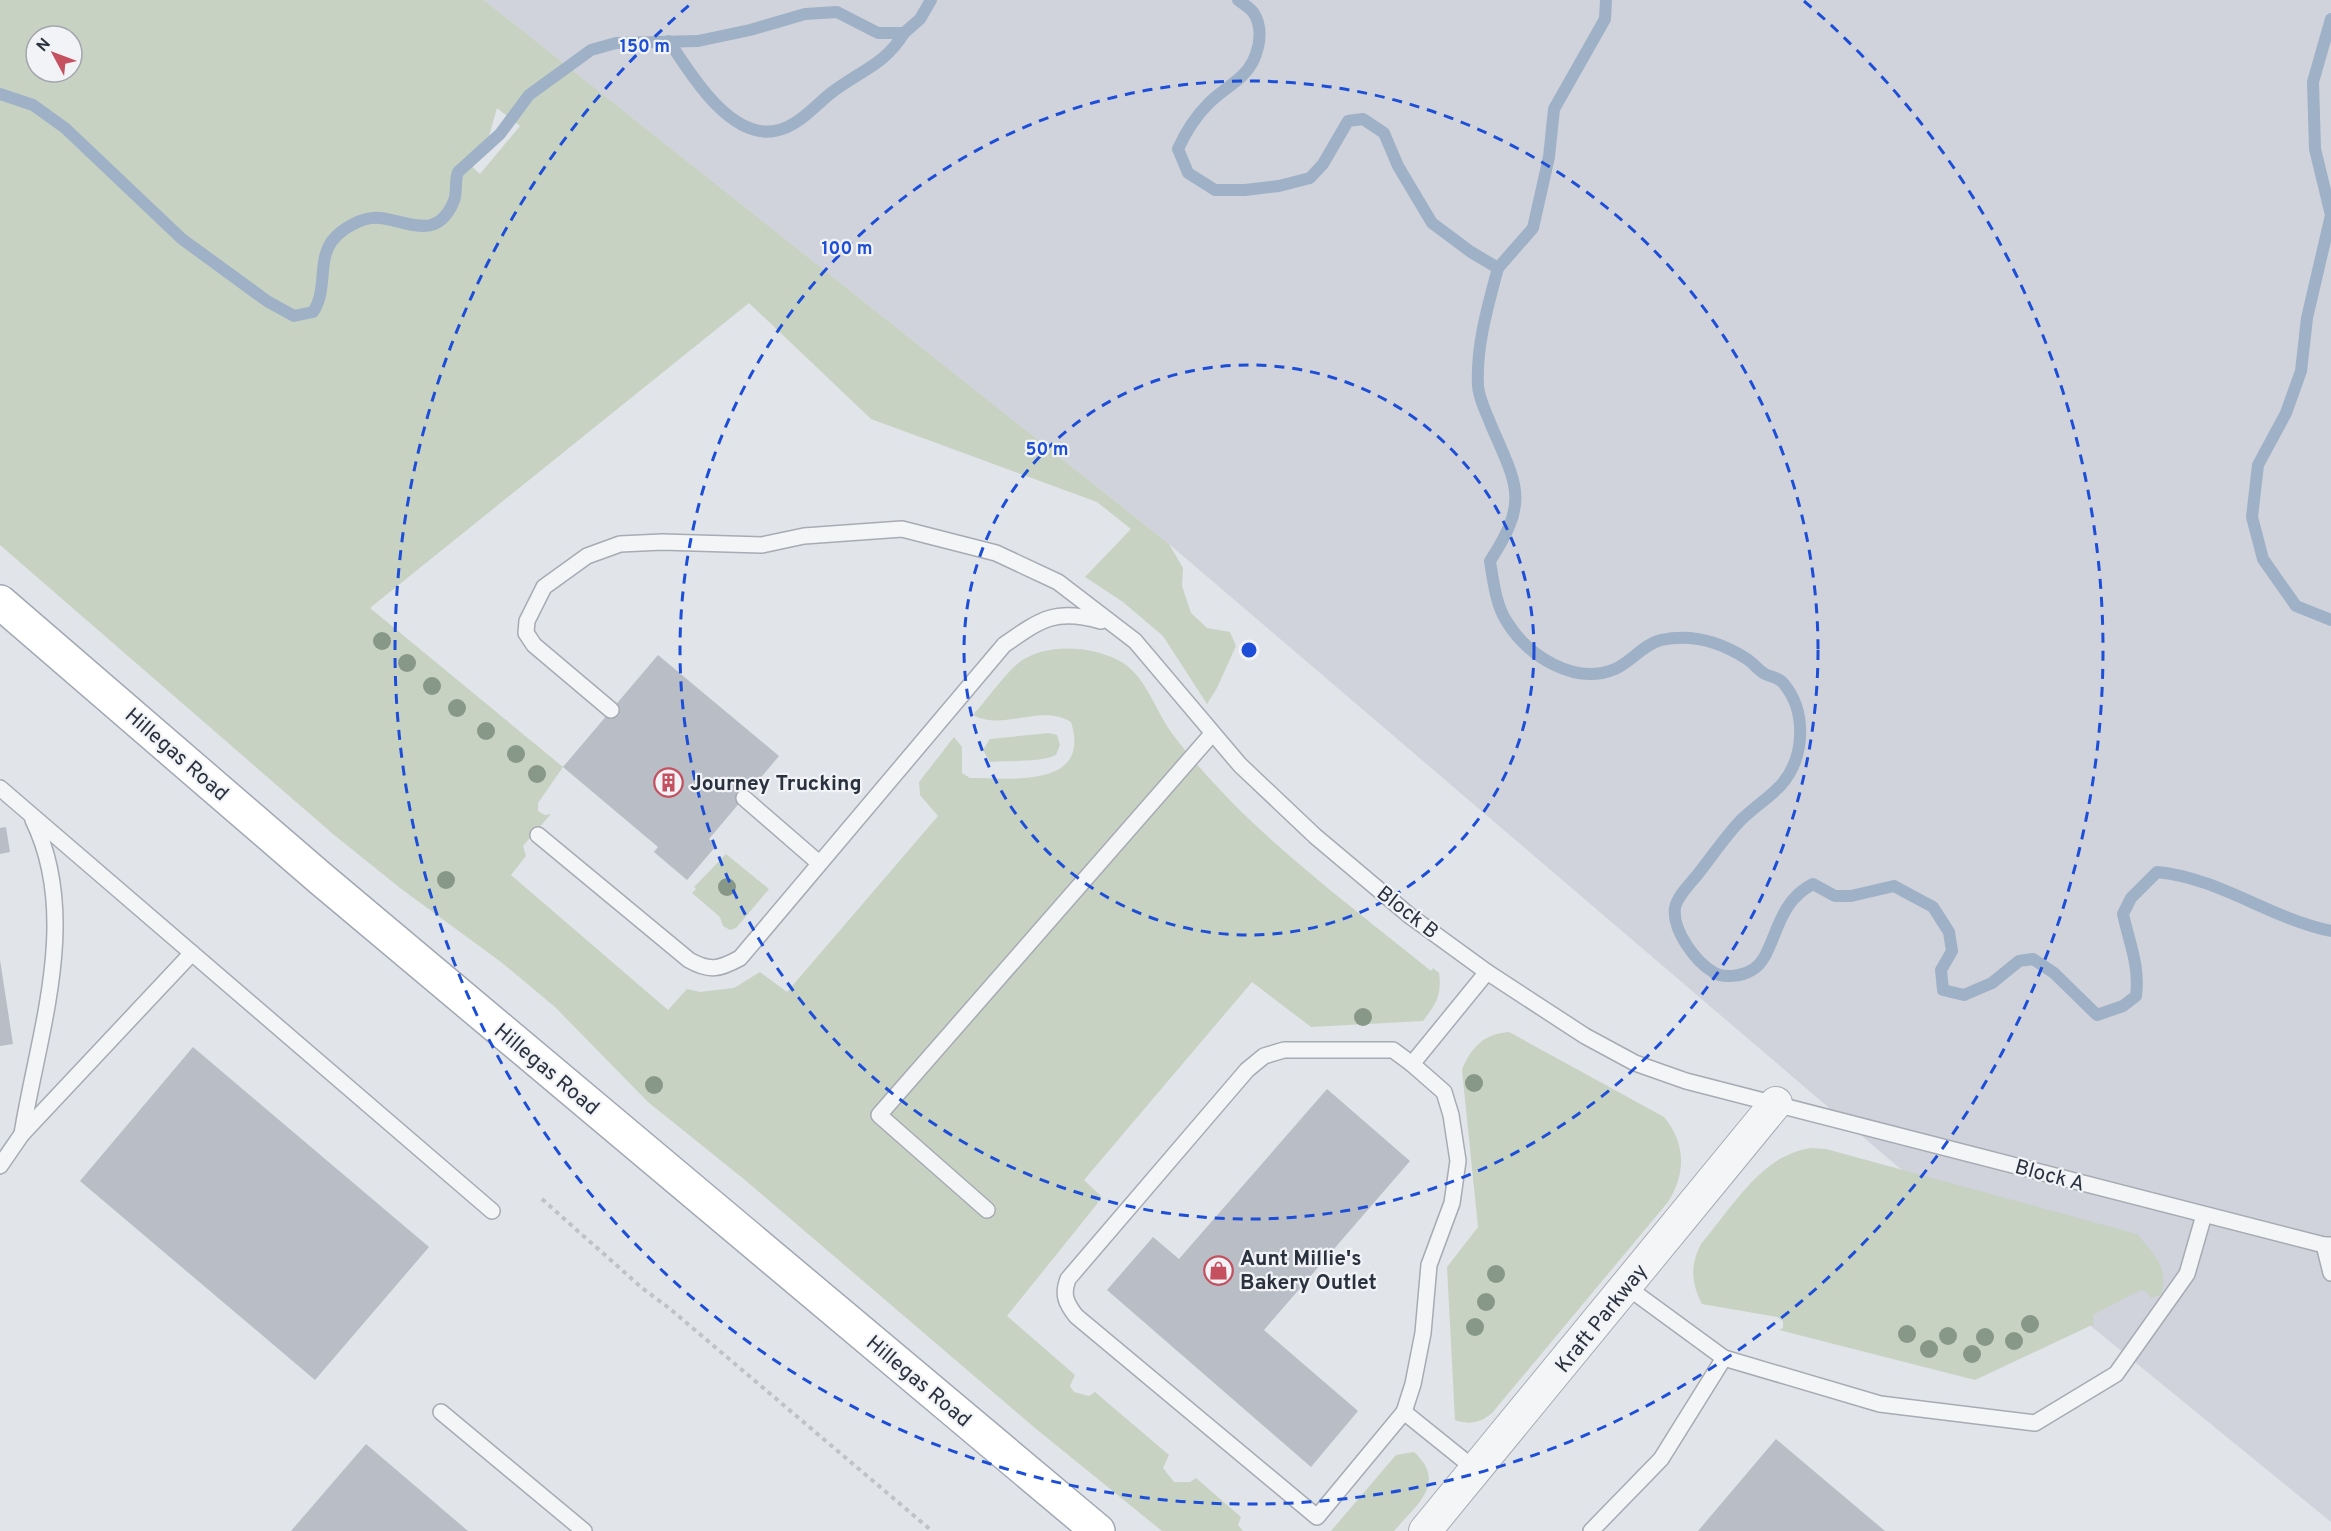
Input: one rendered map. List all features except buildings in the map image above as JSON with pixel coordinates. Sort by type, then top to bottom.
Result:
[{"type":"main road","name":"Hillegas Road","points":[[0,602],[320,878],[1098,1531]]},
{"type":"street","name":"Kraft Parkway","points":[[1425,1531],[1776,1103]]},
{"type":"lane","points":[[611,710],[534,645],[526,633],[527,621],[544,587],[587,556],[620,544],[662,542],[762,544],[804,536],[902,529],[996,552],[1037,570],[1058,582],[1107,622]]},
{"type":"lane","points":[[538,835],[689,960],[704,968],[721,969],[740,958],[1004,645],[1032,625],[1054,616],[1077,614],[1107,622]]},
{"type":"lane","name":"Block B","points":[[1107,622],[1135,641],[1240,765],[1315,836],[1410,915],[1487,972],[1585,1036],[1635,1063],[1686,1081],[1776,1103]]},
{"type":"lane","points":[[987,1210],[879,1115],[1212,734]]},
{"type":"lane","points":[[0,788],[492,1211]]},
{"type":"lane","points":[[744,798],[819,863]]},
{"type":"lane","points":[[22,1134],[30,1082],[46,1018],[55,963],[53,906],[47,861],[40,835],[29,813]]},
{"type":"lane","points":[[0,1166],[22,1134],[192,953]]},
{"type":"lane","points":[[1412,1064],[1487,972]]},
{"type":"lane","points":[[1284,1050],[1393,1050],[1444,1092],[1451,1115],[1458,1161],[1452,1203],[1429,1265],[1423,1333],[1413,1384],[1404,1412],[1317,1517],[1076,1316],[1067,1304],[1063,1291],[1068,1279],[1247,1070],[1264,1056],[1284,1050]]},
{"type":"lane","name":"Block A","points":[[1776,1103],[2204,1215],[2328,1245]]},
{"type":"lane","points":[[1627,1287],[1724,1358],[1880,1404],[2035,1423],[2116,1374],[2187,1274],[2204,1215]]},
{"type":"lane","points":[[2328,1245],[2331,1273]]},
{"type":"lane","points":[[1591,1531],[1661,1459],[1724,1358]]},
{"type":"lane","points":[[441,1412],[584,1531]]},
{"type":"lane","points":[[1404,1412],[1476,1470]]},
{"type":"path","points":[[542,1199],[642,1288],[669,1308],[932,1531]]},
{"type":"shaded area","points":[[484,0],[2331,0],[2331,1522],[1945,1207],[1169,544]]},
{"type":"green space","points":[[0,0],[484,0],[1169,544],[1183,568],[1182,586],[1191,613],[1207,628],[1230,632],[1236,646],[1207,704],[1163,636],[1123,602],[1085,577],[1131,529],[1097,502],[871,419],[749,303],[370,608],[563,767],[538,803],[538,811],[545,815],[551,814],[523,846],[526,856],[511,875],[668,1010],[687,989],[700,992],[734,988],[760,972],[787,992],[938,816],[920,795],[919,782],[954,737],[962,747],[962,773],[970,778],[1025,778],[1059,769],[1070,759],[1074,744],[1071,722],[1047,715],[997,721],[973,715],[1021,661],[1043,651],[1069,648],[1107,655],[1128,667],[1143,684],[1174,736],[1231,802],[1328,889],[1431,971],[1433,968],[1439,973],[1440,987],[1437,999],[1423,1021],[1311,1027],[1252,982],[1084,1180],[1101,1196],[1097,1204],[1007,1316],[1075,1375],[1070,1386],[1074,1392],[1089,1396],[1095,1392],[1169,1455],[1163,1468],[1174,1482],[1190,1482],[1196,1478],[1241,1517],[1238,1525],[1243,1531],[1162,1531],[1035,1428],[745,1180],[648,1102],[555,1007],[501,962],[400,888],[333,834],[0,545]],"holes":[[[497,108],[520,126],[480,174],[465,160],[489,136]]]},
{"type":"green space","points":[[1049,733],[1057,735],[1060,745],[1056,755],[1049,758],[990,762],[983,750],[990,739]]},
{"type":"green space","points":[[726,854],[769,889],[736,928],[730,930],[723,926],[720,917],[692,893],[696,889],[694,887]]},
{"type":"green space","points":[[1509,1032],[1664,1117],[1680,1148],[1680,1170],[1678,1181],[1668,1202],[1492,1413],[1479,1421],[1465,1422],[1455,1420],[1447,1267],[1478,1227],[1462,1070],[1474,1048],[1480,1043],[1492,1036]]},
{"type":"green space","points":[[1811,1148],[1826,1149],[2137,1234],[2162,1269],[2161,1295],[2151,1298],[2147,1292],[2141,1290],[2098,1312],[2093,1316],[2094,1324],[1975,1380],[1779,1330],[1783,1328],[1783,1321],[1777,1317],[1702,1304],[1693,1274],[1701,1244],[1762,1172],[1793,1153]]},
{"type":"green space","points":[[1414,1452],[1424,1463],[1428,1474],[1428,1484],[1419,1503],[1394,1531],[1331,1531],[1396,1455]]},
{"type":"waterway","points":[[0,94],[33,105],[65,128],[182,239],[267,301],[294,316],[313,312],[318,303],[327,249],[336,236],[347,227],[374,218],[421,226],[439,222],[446,215],[454,199],[458,172],[500,134],[529,95],[591,50],[616,43],[698,41],[750,30],[805,14],[837,12],[878,33],[904,33],[920,19],[931,0]]},
{"type":"waterway","points":[[1238,0],[1253,12],[1257,20],[1259,37],[1256,54],[1248,70],[1209,103],[1188,130],[1178,149],[1188,173],[1215,190],[1245,190],[1279,186],[1310,178],[1323,164],[1348,121],[1363,119],[1384,133],[1398,166],[1432,223],[1471,252],[1498,268],[1481,341],[1478,386],[1483,406],[1513,479],[1515,508],[1502,540],[1490,561],[1500,608],[1516,634],[1527,646],[1554,665],[1584,674],[1615,669],[1649,645],[1661,640],[1695,638],[1737,653],[1760,671],[1780,680],[1791,695],[1797,708],[1800,735],[1799,749],[1789,774],[1776,790],[1734,827],[1676,903],[1675,917],[1681,935],[1692,953],[1706,967],[1717,974],[1727,976],[1752,970],[1766,953],[1782,916],[1790,904],[1813,884],[1835,896],[1851,896],[1894,886],[1933,907],[1949,932],[1952,951],[1941,970],[1943,990],[1964,995],[1992,983],[2019,961],[2033,959],[2054,973],[2097,1015],[2123,1006],[2136,996],[2135,964],[2123,914],[2131,898],[2157,872],[2202,882],[2308,925],[2331,931]]},
{"type":"waterway","points":[[1498,268],[1533,228],[1549,157],[1554,109],[1605,19],[1606,0]]},
{"type":"waterway","points":[[2331,19],[2313,82],[2315,149],[2331,215],[2307,318],[2301,371],[2286,413],[2258,465],[2252,517],[2263,559],[2296,606],[2331,620]]},
{"type":"waterway","points":[[669,41],[701,88],[729,117],[745,126],[762,131],[779,130],[800,119],[841,85],[889,53],[904,33]]},
{"type":"place","name":"Journey Trucking","points":[[669,783]]},
{"type":"place","name":"Aunt Millie's Bakery Outlet","points":[[1219,1270]]}]
